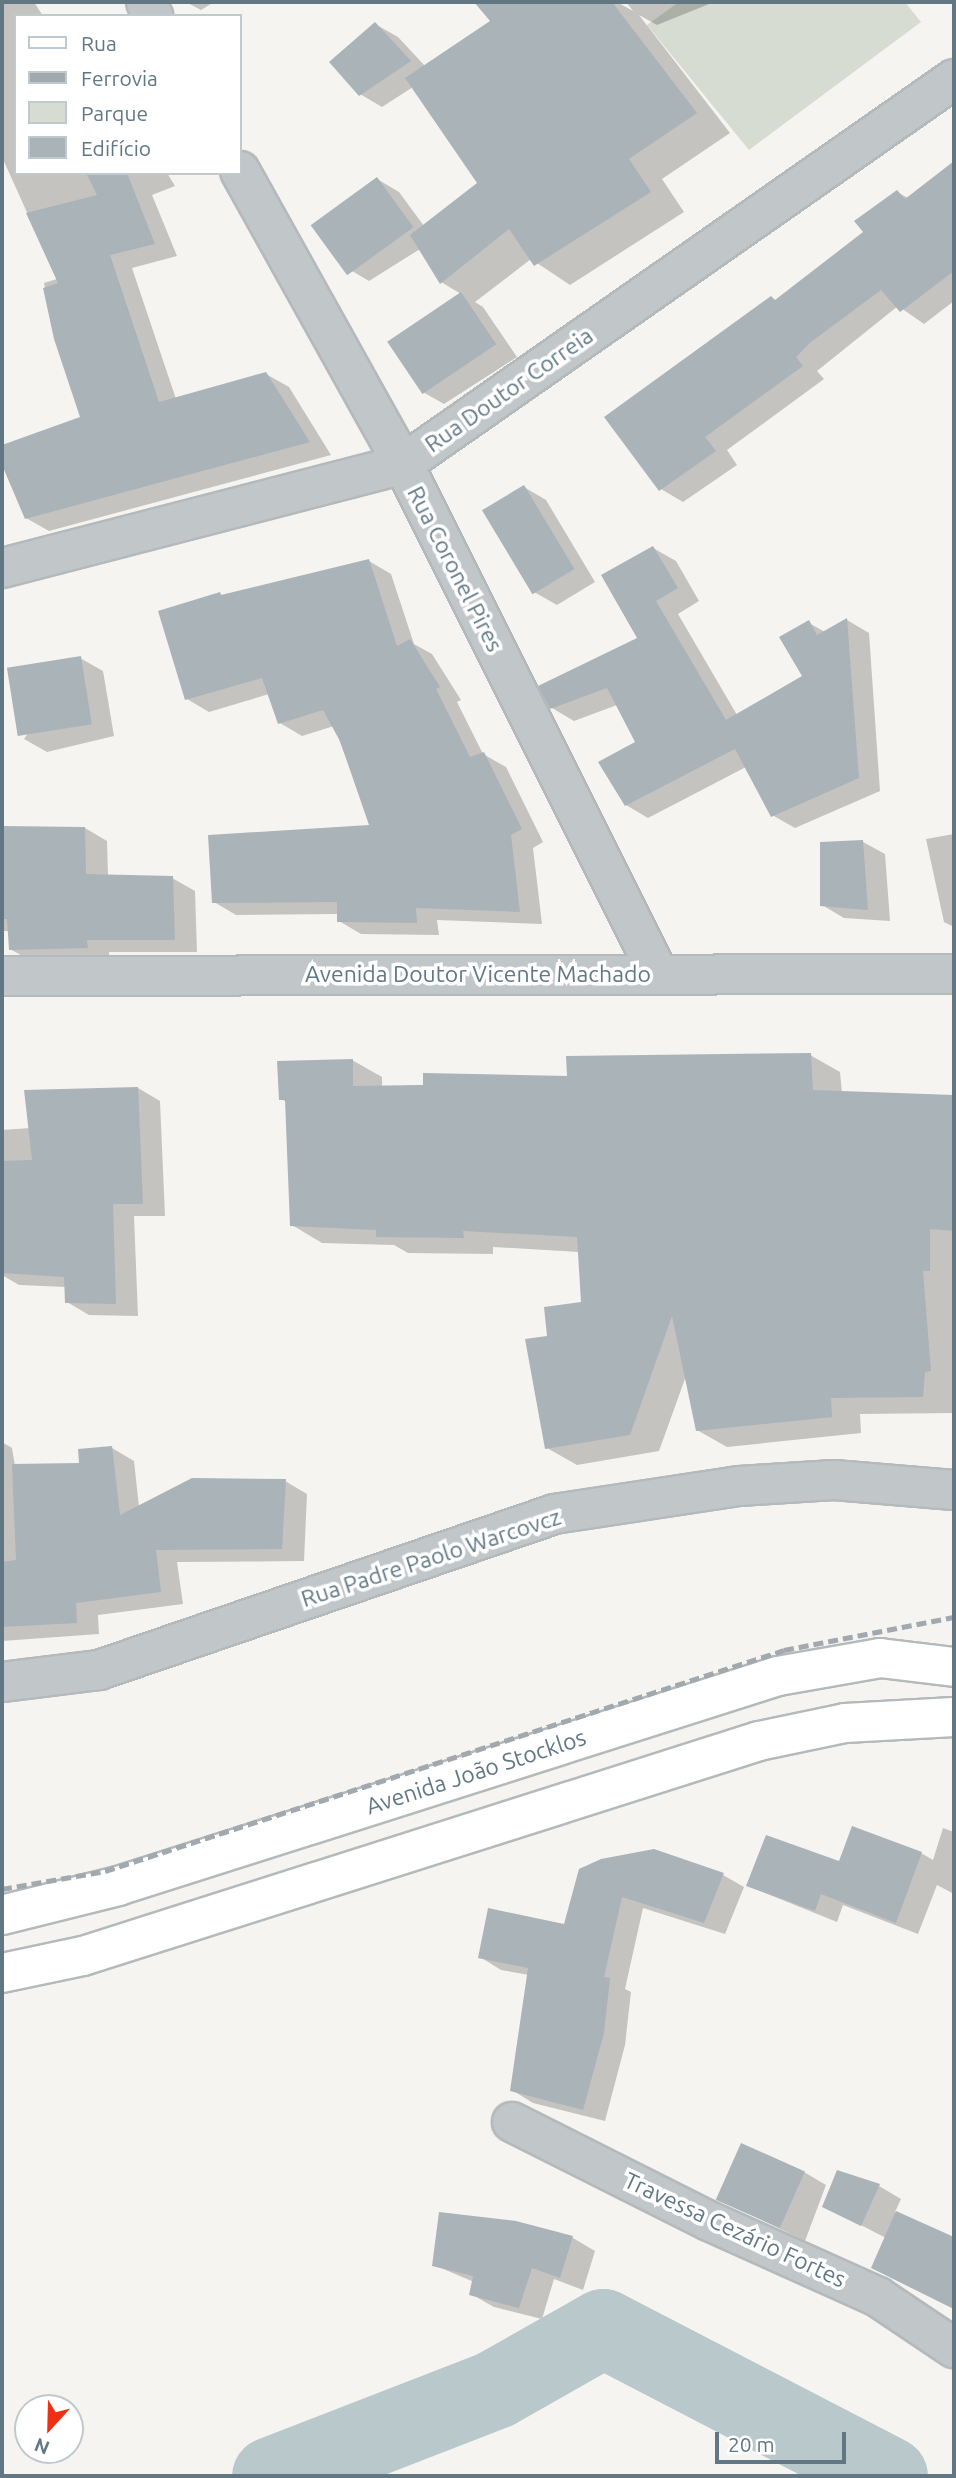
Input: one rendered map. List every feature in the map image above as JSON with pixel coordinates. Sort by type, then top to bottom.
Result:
[{"type":"main road","name":"Avenida João Stocklos","points":[[2,1915],[118,1886],[778,1676],[880,1658],[954,1667]]},
{"type":"main road","points":[[2,1973],[83,1956],[759,1741],[845,1723],[954,1717]]},
{"type":"street","name":"Rua Doutor Correia","points":[[2,568],[403,464],[954,79]]},
{"type":"street","name":"Rua Coronel Pires","points":[[242,175],[403,464],[658,973]]},
{"type":"street","name":"Avenida Doutor Vicente Machado","points":[[2,976],[954,974]]},
{"type":"street","name":"Rua Padre Paolo Warcovcz","points":[[2,1682],[99,1670],[554,1514],[739,1486],[834,1480],[954,1490]]},
{"type":"street","name":"Travessa Cezário Fortes","points":[[512,2122],[709,2221],[878,2297],[954,2347]]},
{"type":"green space","points":[[679,2],[905,2],[921,22],[749,150],[647,25]]},
{"type":"building","points":[[474,2],[612,2],[697,113],[629,159],[651,192],[534,266],[509,229],[440,284],[410,235],[477,183],[405,78],[490,21]]},
{"type":"building","points":[[375,22],[411,61],[359,96],[329,62]]},
{"type":"building","points":[[954,161],[954,271],[900,312],[881,290],[811,342],[796,357],[803,366],[705,437],[716,451],[659,491],[604,417],[771,296],[775,300],[863,232],[854,221],[897,190],[905,199]]},
{"type":"building","points":[[87,175],[128,175],[155,244],[110,255],[159,402],[266,372],[310,442],[25,519],[2,465],[2,445],[80,417],[54,339],[43,288],[58,283],[26,213],[97,195]]},
{"type":"building","points":[[377,177],[413,227],[347,275],[311,225]]},
{"type":"building","points":[[461,292],[496,344],[422,394],[387,342]]},
{"type":"building","points":[[524,485],[574,569],[532,594],[482,510]]},
{"type":"building","points":[[653,546],[678,588],[656,601],[726,720],[802,676],[779,637],[809,620],[817,635],[847,618],[859,778],[771,817],[735,749],[625,806],[598,762],[635,742],[607,688],[550,709],[538,686],[637,638],[601,575]]},
{"type":"building","points":[[369,559],[397,646],[410,639],[440,687],[436,689],[470,757],[484,752],[522,829],[511,835],[520,912],[416,908],[417,923],[337,922],[337,902],[212,903],[208,835],[369,825],[340,741],[323,710],[278,724],[262,678],[185,700],[158,611],[220,592],[221,595]]},
{"type":"building","points":[[81,656],[92,724],[18,736],[7,668]]},
{"type":"building","points":[[2,826],[85,827],[86,874],[173,876],[175,940],[87,940],[88,948],[9,950],[7,919],[2,919]]},
{"type":"building","points":[[863,840],[868,910],[820,906],[820,842]]},
{"type":"building","points":[[811,1053],[813,1090],[954,1095],[954,1231],[930,1229],[930,1271],[923,1271],[931,1371],[925,1372],[923,1397],[831,1398],[832,1417],[696,1431],[672,1316],[630,1435],[545,1449],[525,1339],[547,1336],[544,1307],[581,1302],[577,1237],[463,1231],[464,1238],[376,1237],[376,1230],[290,1226],[285,1100],[279,1100],[277,1061],[353,1059],[353,1086],[423,1085],[423,1073],[567,1076],[566,1056]]},
{"type":"building","points":[[138,1087],[143,1204],[113,1204],[116,1304],[65,1303],[64,1277],[2,1273],[2,1161],[32,1160],[24,1090]]},
{"type":"building","points":[[112,1446],[120,1515],[192,1478],[286,1479],[282,1549],[156,1550],[161,1592],[76,1603],[77,1623],[2,1627],[2,1562],[16,1560],[12,1464],[79,1463],[78,1449]]},
{"type":"building","points":[[852,1826],[922,1852],[896,1923],[821,1894],[815,1911],[746,1886],[766,1835],[839,1861]]},
{"type":"building","points":[[654,1849],[724,1873],[704,1923],[622,1897],[604,1977],[610,1978],[604,2033],[583,2110],[510,2091],[528,1968],[478,1958],[488,1908],[564,1924],[579,1869],[601,1859]]},
{"type":"building","points":[[741,2143],[805,2171],[780,2228],[716,2200]]},
{"type":"building","points":[[837,2170],[880,2184],[861,2226],[822,2207]]},
{"type":"building","points":[[896,2211],[954,2237],[954,2309],[871,2268]]},
{"type":"building","points":[[439,2212],[516,2221],[573,2236],[560,2278],[532,2268],[519,2308],[469,2295],[473,2276],[432,2266]]},
{"type":"waterway","points":[[271,2476],[495,2389],[603,2328],[888,2476]]},
{"type":"railway","points":[[2,1889],[105,1871],[784,1650],[954,1617]]}]
